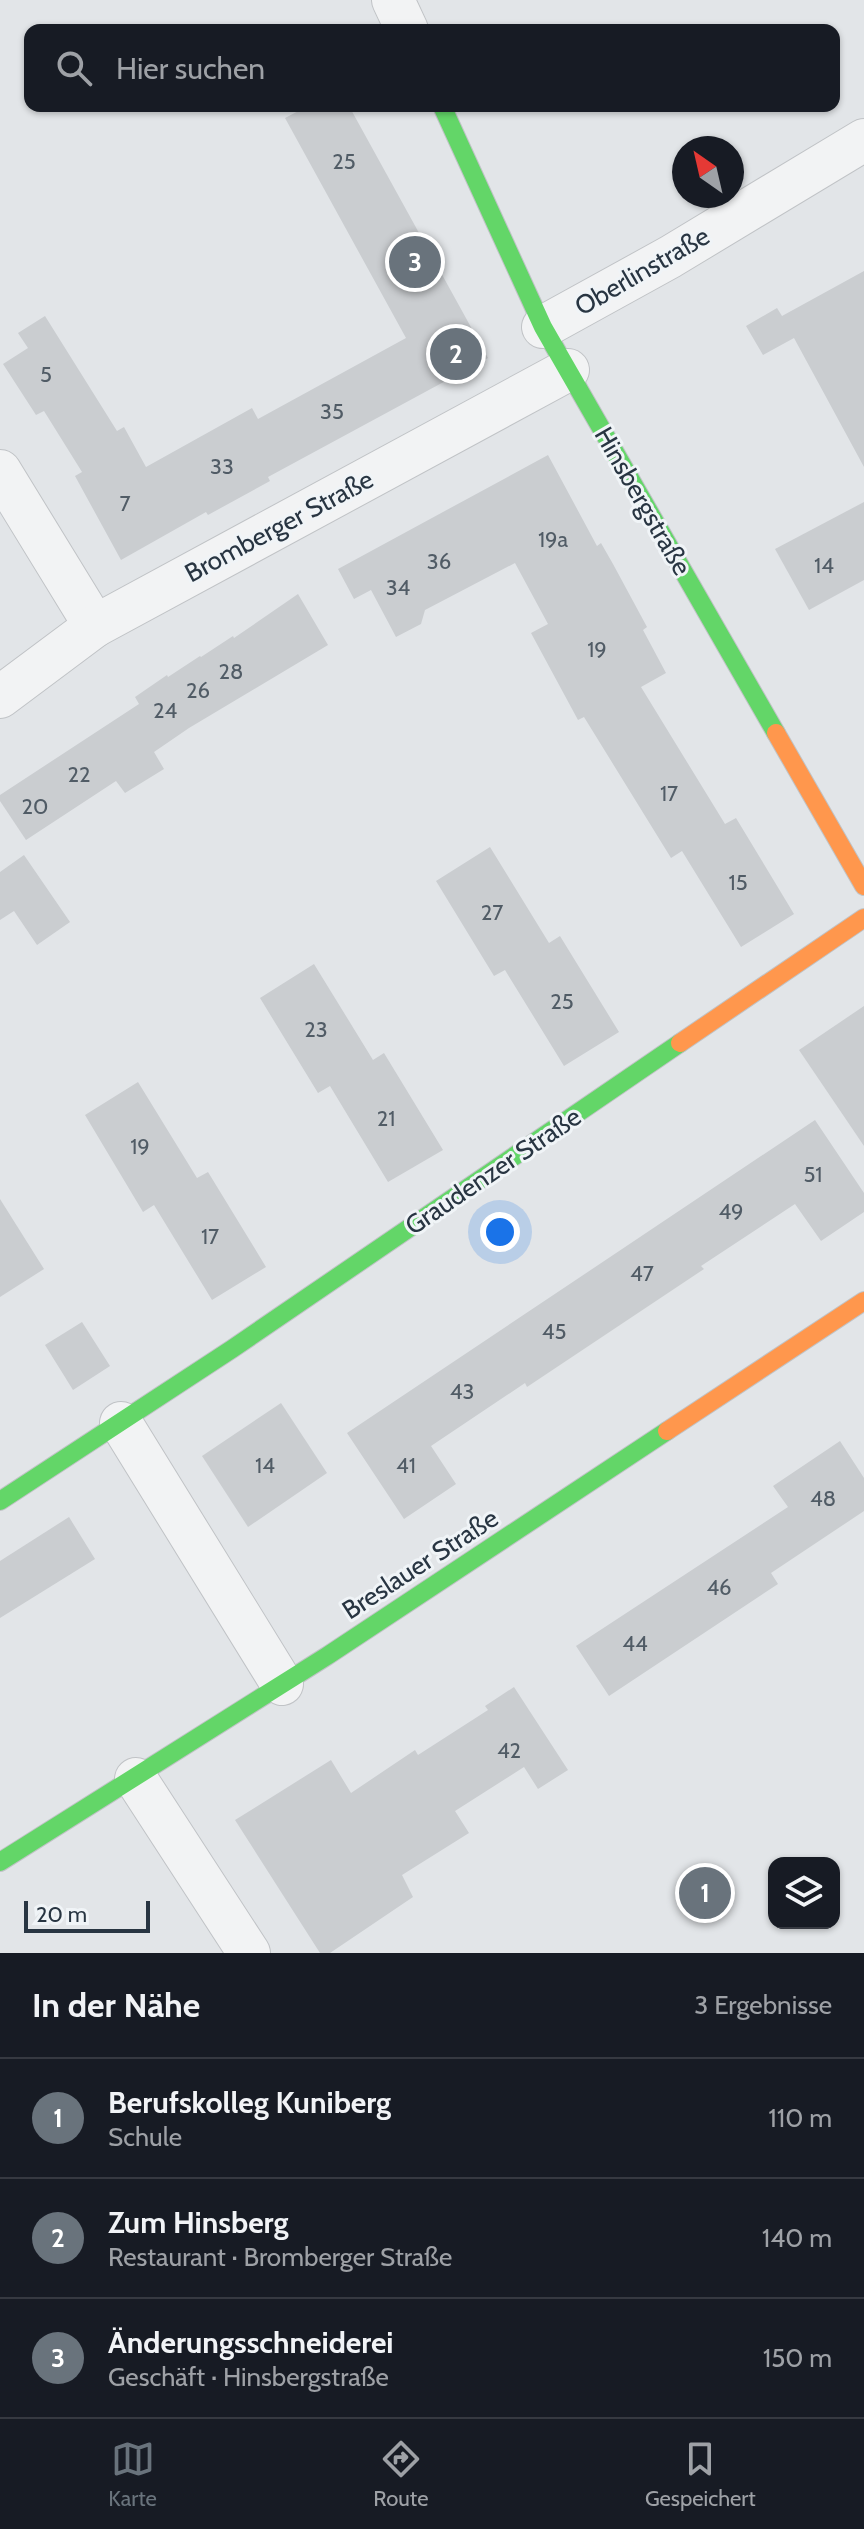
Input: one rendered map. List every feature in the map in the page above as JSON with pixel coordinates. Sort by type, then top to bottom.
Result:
[{"type":"street","points":[[393,0],[404,24]]},
{"type":"street","name":"Hinsbergstraße","points":[[445,112],[543,327],[864,886]]},
{"type":"street","name":"Oberlinstraße","points":[[543,327],[670,257],[864,140]]},
{"type":"street","name":"Bromberger Straße","points":[[0,697],[95,626],[568,370]]},
{"type":"street","points":[[0,471],[95,626]]},
{"type":"street","name":"Graudenzer Straße","points":[[0,1501],[121,1423],[864,918]]},
{"type":"street","name":"Breslauer Straße","points":[[0,1862],[136,1779],[550,1511],[864,1301]]},
{"type":"street","points":[[121,1423],[282,1684]]},
{"type":"street","points":[[136,1779],[249,1953]]},
{"type":"building","points":[[296,112],[352,112],[488,358],[268,477],[270,481],[208,515],[206,512],[121,560],[75,476],[82,472],[44,411],[36,415],[3,364],[28,348],[18,333],[45,316],[117,431],[124,427],[146,467],[252,408],[258,419],[406,338],[285,118]]},
{"type":"building","points":[[864,271],[864,467],[794,338],[763,355],[746,326],[777,308],[782,316]]},
{"type":"building","points":[[548,455],[597,546],[601,543],[613,564],[647,627],[643,630],[666,673],[641,687],[725,824],[736,818],[794,914],[741,947],[682,851],[671,858],[584,717],[578,720],[531,633],[548,624],[515,563],[425,610],[421,624],[396,637],[371,590],[354,599],[338,569]]},
{"type":"building","points":[[864,502],[864,580],[809,610],[775,549]]},
{"type":"building","points":[[298,594],[328,645],[154,752],[164,769],[125,793],[116,781],[26,840],[0,801],[0,795],[139,704],[135,697],[167,675],[234,638]]},
{"type":"building","points":[[490,847],[549,943],[560,936],[619,1032],[564,1066],[505,970],[494,976],[436,881]]},
{"type":"building","points":[[24,855],[70,922],[37,945],[14,911],[0,920],[0,872]]},
{"type":"building","points":[[314,964],[373,1060],[384,1053],[443,1150],[388,1182],[330,1086],[318,1093],[260,998]]},
{"type":"building","points":[[864,1006],[864,1146],[799,1050]]},
{"type":"building","points":[[138,1082],[197,1178],[208,1172],[266,1267],[212,1300],[154,1205],[143,1212],[85,1115]]},
{"type":"building","points":[[815,1120],[864,1193],[864,1212],[821,1241],[795,1204],[527,1387],[525,1383],[431,1446],[456,1484],[404,1519],[347,1433]]},
{"type":"building","points":[[0,1199],[44,1269],[0,1297]]},
{"type":"building","points":[[82,1322],[110,1366],[73,1390],[45,1345]]},
{"type":"building","points":[[281,1403],[327,1473],[248,1527],[202,1456]]},
{"type":"building","points":[[840,1441],[864,1478],[864,1511],[771,1573],[778,1584],[609,1696],[576,1646],[788,1507],[773,1486]]},
{"type":"building","points":[[69,1517],[95,1559],[0,1618],[0,1561]]},
{"type":"building","points":[[514,1687],[568,1770],[538,1789],[524,1767],[455,1811],[469,1833],[402,1875],[413,1897],[330,1953],[320,1953],[235,1820],[331,1760],[351,1793],[415,1750],[418,1755],[488,1710],[485,1706]]},
{"type":"traffic: fast","points":[[445,112],[543,327],[776,733]]},
{"type":"traffic: fast","points":[[0,1501],[232,1349],[680,1043]]},
{"type":"traffic: fast","points":[[0,1862],[327,1656],[667,1431]]},
{"type":"traffic: slow","points":[[776,733],[864,886]]},
{"type":"traffic: slow","points":[[680,1043],[864,918]]},
{"type":"traffic: slow","points":[[667,1431],[864,1301]]},
{"type":"place","name":"Änderungsschneiderei","points":[[415,262]]},
{"type":"place","name":"Zum Hinsberg","points":[[456,354]]},
{"type":"place","name":"Berufskolleg Kuniberg","points":[[705,1893]]}]
